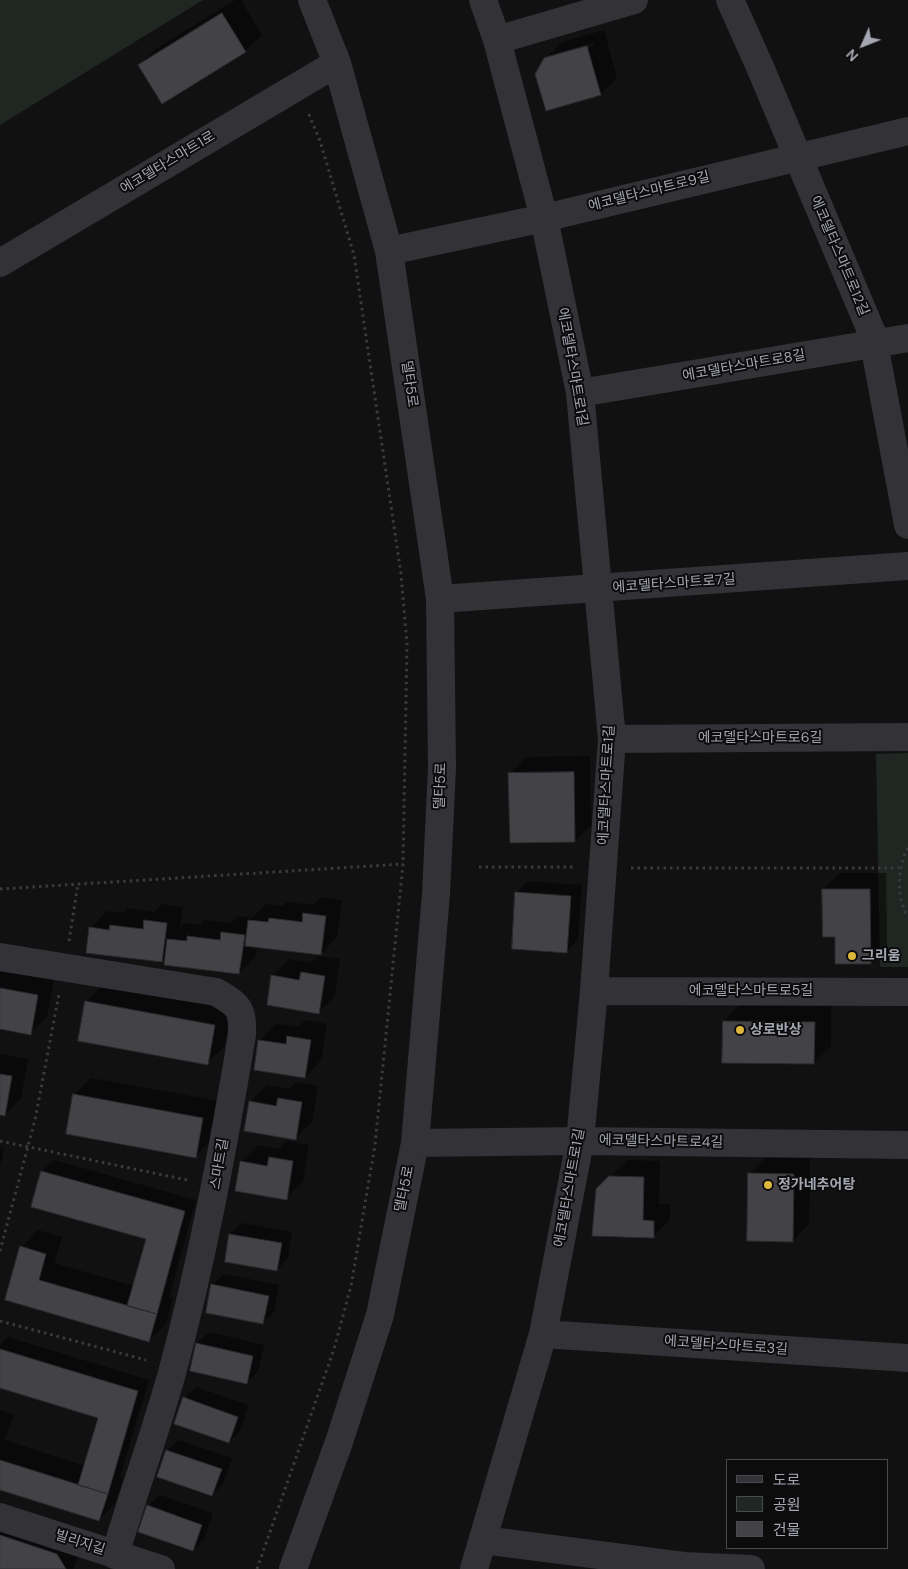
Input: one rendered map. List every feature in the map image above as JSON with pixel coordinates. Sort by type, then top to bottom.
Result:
[{"type":"street","name":"델타5로","points":[[293,1569],[339,1442],[380,1315],[414,1143],[438,855],[442,767],[440,599],[389,250],[337,63],[312,0]]},
{"type":"street","name":"에코델타스마트로1길","points":[[474,1569],[543,1334],[580,1141],[594,991],[612,739],[600,590],[580,393],[544,218],[496,40],[483,0]]},
{"type":"street","points":[[496,40],[634,0]]},
{"type":"street","name":"에코델타스마트로12길","points":[[730,0],[872,333],[908,525]]},
{"type":"street","name":"에코델타스마트1로","points":[[0,263],[337,63]]},
{"type":"street","name":"에코델타스마트로9길","points":[[389,250],[544,218],[908,130]]},
{"type":"street","name":"에코델타스마트로8길","points":[[580,393],[908,338]]},
{"type":"street","name":"에코델타스마트로7길","points":[[440,599],[600,590],[908,566]]},
{"type":"street","name":"에코델타스마트로6길","points":[[612,739],[908,737]]},
{"type":"street","name":"스마트길","points":[[0,957],[216,992],[234,1002],[243,1016],[242,1035],[217,1186],[173,1367],[100,1557]]},
{"type":"street","name":"에코델타스마트로5길","points":[[594,991],[908,992]]},
{"type":"street","name":"에코델타스마트로4길","points":[[414,1143],[580,1141],[908,1145]]},
{"type":"street","name":"에코델타스마트로3길","points":[[543,1334],[908,1358]]},
{"type":"street","name":"빌리지길","points":[[0,1516],[100,1557],[161,1569]]},
{"type":"street","points":[[483,1540],[684,1566],[751,1569]]},
{"type":"path","points":[[257,1569],[334,1349],[351,1286],[375,1145],[403,864],[406,644],[401,574],[354,256],[320,141],[306,106]]},
{"type":"path","points":[[908,848],[899,868],[900,892],[908,917]]},
{"type":"path","points":[[0,889],[403,864]]},
{"type":"path","points":[[478,867],[582,868]]},
{"type":"path","points":[[628,868],[899,868]]},
{"type":"path","points":[[0,1251],[28,1147],[64,967],[78,884]]},
{"type":"path","points":[[0,1141],[217,1186]]},
{"type":"path","points":[[0,1321],[173,1367]]},
{"type":"green space","points":[[0,0],[203,0],[0,125]]},
{"type":"green space","points":[[908,753],[908,967],[880,967],[876,754]]},
{"type":"building","points":[[222,13],[246,52],[162,104],[138,65]]},
{"type":"building","points":[[587,46],[601,95],[546,111],[535,74],[544,58]]},
{"type":"building","points":[[574,772],[575,842],[510,843],[508,773]]},
{"type":"building","points":[[822,889],[870,889],[871,964],[835,964],[835,937],[823,937]]},
{"type":"building","points":[[515,892],[571,896],[567,953],[512,949]]},
{"type":"building","points":[[303,913],[326,916],[321,955],[245,946],[248,920],[268,922],[269,918],[302,922]]},
{"type":"building","points":[[144,920],[167,923],[162,962],[86,953],[89,927],[109,930],[110,925],[143,929]]},
{"type":"building","points":[[221,932],[245,935],[239,974],[164,965],[167,939],[187,941],[187,936],[220,940]]},
{"type":"building","points":[[301,972],[325,976],[319,1014],[267,1005],[271,975],[299,980]]},
{"type":"building","points":[[0,988],[38,995],[31,1035],[0,1029]]},
{"type":"building","points":[[85,1001],[215,1025],[208,1065],[78,1041]]},
{"type":"building","points":[[723,1021],[815,1022],[814,1064],[722,1063]]},
{"type":"building","points":[[287,1036],[311,1040],[305,1078],[254,1070],[258,1040],[286,1044]]},
{"type":"building","points":[[0,1074],[12,1076],[5,1116],[0,1115]]},
{"type":"building","points":[[73,1094],[203,1118],[196,1158],[66,1134]]},
{"type":"building","points":[[278,1098],[302,1102],[296,1140],[244,1131],[249,1101],[276,1106]]},
{"type":"building","points":[[269,1157],[293,1161],[287,1200],[235,1191],[240,1161],[267,1166]]},
{"type":"building","points":[[41,1171],[185,1211],[157,1314],[127,1306],[146,1239],[31,1207]]},
{"type":"building","points":[[748,1173],[794,1174],[793,1242],[747,1241]]},
{"type":"building","points":[[609,1176],[644,1177],[643,1220],[654,1221],[654,1238],[592,1236],[596,1189]]},
{"type":"building","points":[[229,1234],[282,1243],[277,1271],[225,1262]]},
{"type":"building","points":[[20,1246],[46,1254],[39,1280],[157,1314],[149,1342],[5,1300]]},
{"type":"building","points":[[211,1284],[269,1296],[263,1324],[206,1313]]},
{"type":"building","points":[[196,1343],[253,1356],[247,1384],[190,1371]]},
{"type":"building","points":[[0,1349],[138,1391],[108,1494],[78,1485],[98,1418],[0,1388]]},
{"type":"building","points":[[183,1397],[238,1417],[229,1443],[174,1424]]},
{"type":"building","points":[[166,1450],[222,1469],[212,1496],[157,1477]]},
{"type":"building","points":[[0,1460],[108,1494],[99,1521],[0,1490]]},
{"type":"building","points":[[147,1505],[202,1525],[193,1551],[138,1532]]},
{"type":"building","points":[[0,1535],[57,1554],[66,1569],[0,1569]]},
{"type":"place","name":"그리움","points":[[852,956]]},
{"type":"place","name":"상로반상","points":[[740,1030]]},
{"type":"place","name":"정가네추어탕","points":[[768,1185]]}]
